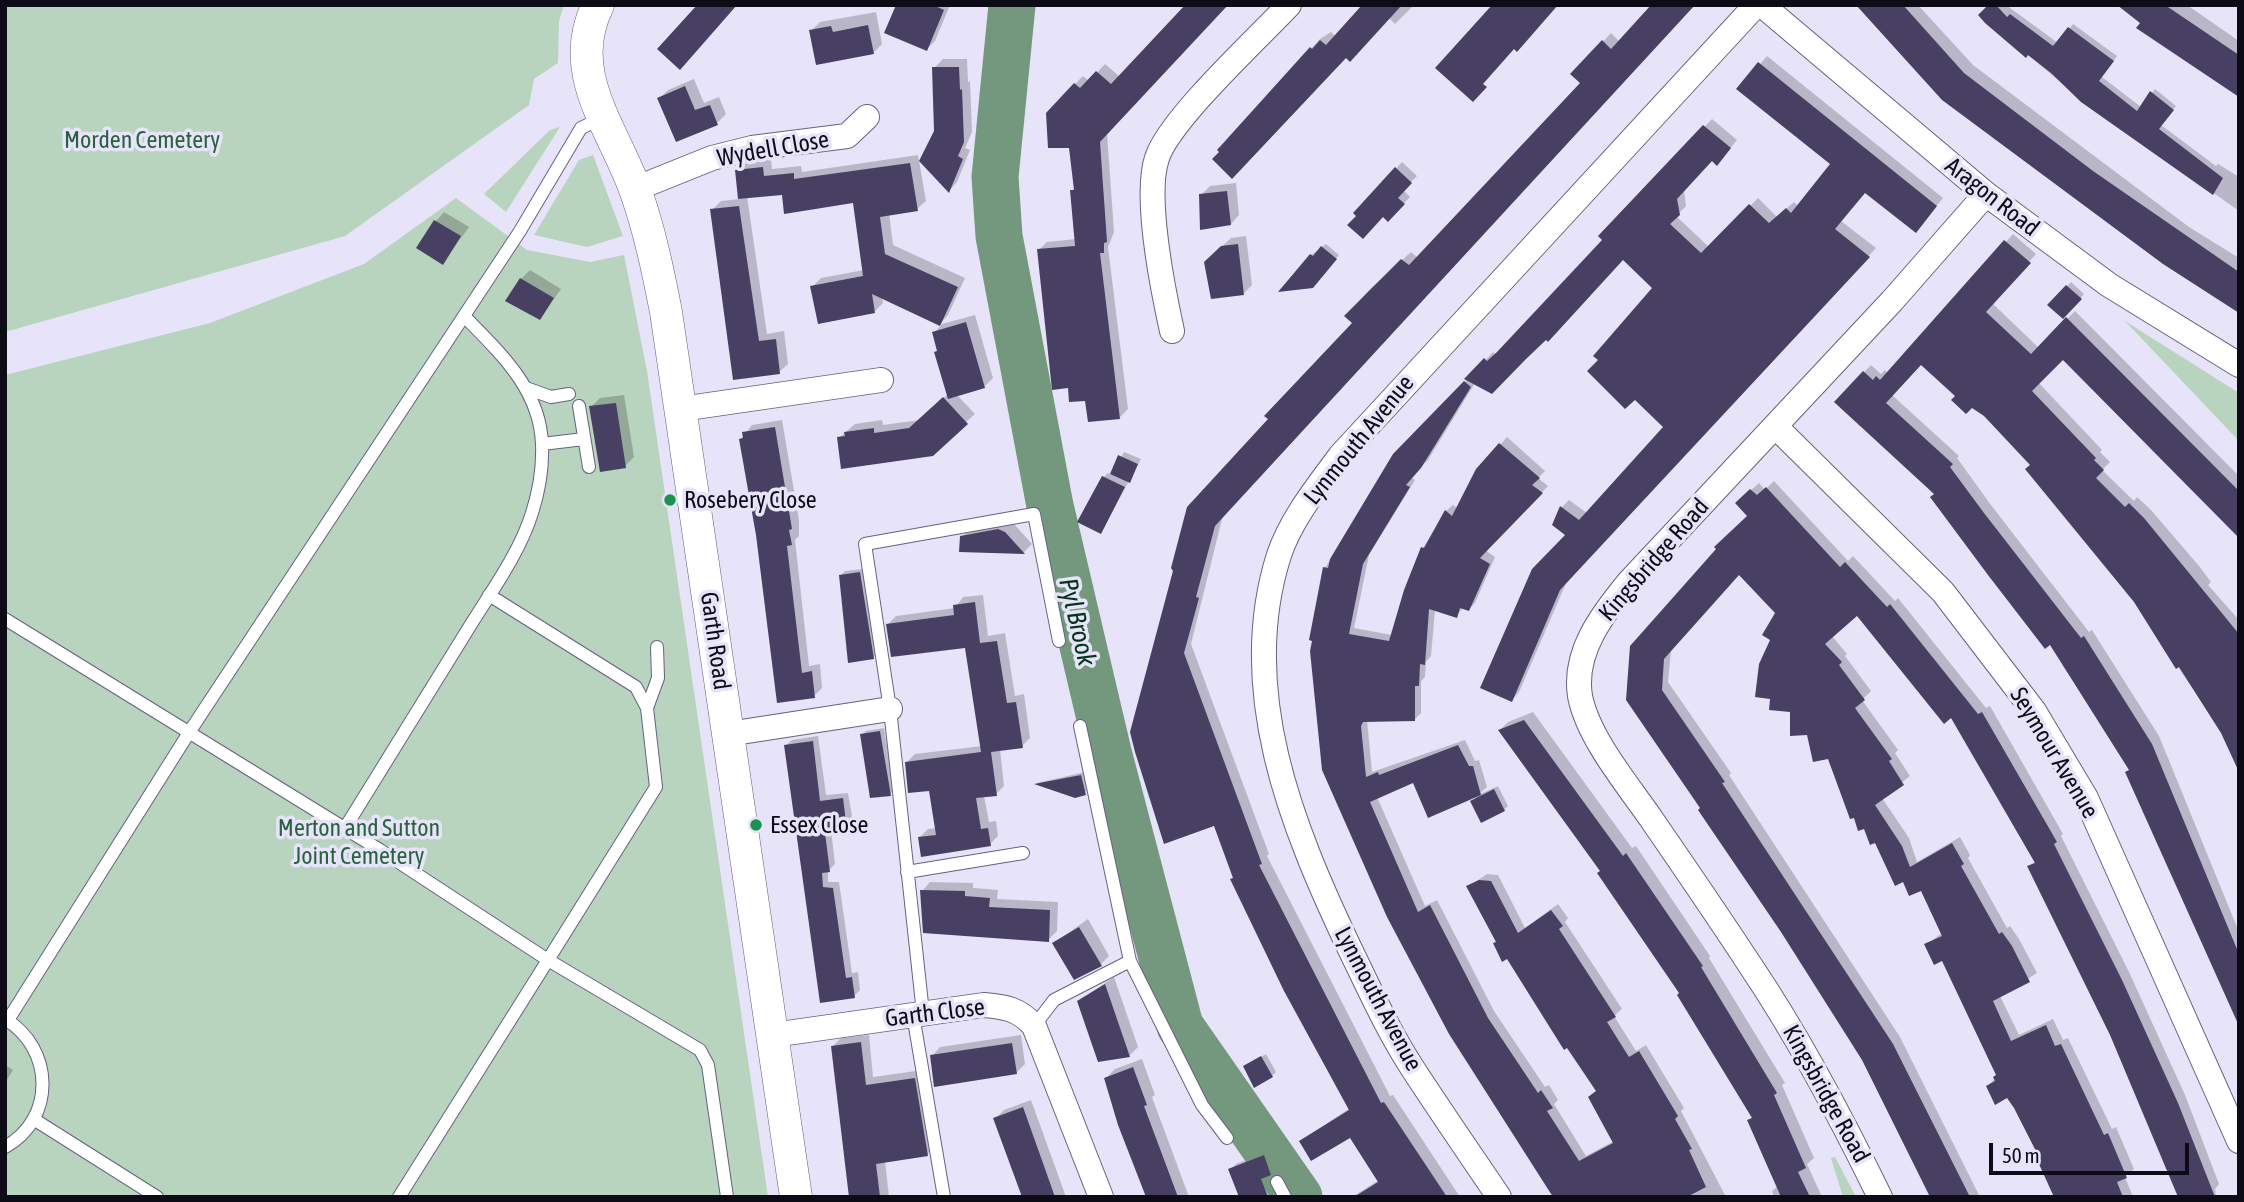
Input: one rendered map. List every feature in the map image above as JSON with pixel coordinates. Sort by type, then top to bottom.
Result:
[{"type":"street","name":"Garth Road","points":[[598,5],[589,23],[584,60],[598,107],[635,189],[652,242],[681,409],[796,1197]]},
{"type":"street","points":[[1172,331],[1164,296],[1152,178],[1157,155],[1172,130],[1289,5]]},
{"type":"street","name":"Lynmouth Avenue","points":[[1499,1197],[1412,1068],[1381,1013],[1305,850],[1288,805],[1276,757],[1266,678],[1268,605],[1280,553],[1306,502],[1340,456],[1756,5]]},
{"type":"street","name":"Aragon Road","points":[[1762,5],[1986,194],[2109,285],[2239,365]]},
{"type":"street","name":"Wydell Close","points":[[635,189],[752,148],[847,136],[867,117]]},
{"type":"street","name":"Kingsbridge Road","points":[[1880,1197],[1836,1104],[1793,1032],[1613,765],[1586,715],[1580,696],[1579,677],[1584,650],[1607,608],[1776,427],[1986,194]]},
{"type":"street","points":[[681,409],[881,380]]},
{"type":"street","name":"Seymour Avenue","points":[[1776,427],[1943,592],[2034,711],[2085,798],[2239,1141]]},
{"type":"street","points":[[728,734],[890,709]]},
{"type":"street","name":"Garth Close","points":[[773,1035],[984,1005],[1008,1007],[1024,1014],[1034,1026]]},
{"type":"street","points":[[1034,1026],[1101,1197]]},
{"type":"lane","points":[[5,1147],[18,1140],[35,1120],[44,1096],[41,1062],[27,1036],[6,1019],[190,731],[520,231],[580,128],[598,107]]},
{"type":"lane","points":[[345,828],[489,594],[532,514],[541,473],[542,444],[526,388],[506,358],[464,316]]},
{"type":"lane","points":[[526,388],[551,397],[569,394]]},
{"type":"lane","points":[[579,405],[589,467]]},
{"type":"lane","points":[[542,444],[584,439]]},
{"type":"lane","points":[[944,1197],[918,1014],[890,709],[865,544],[1034,513],[1059,641]]},
{"type":"lane","points":[[399,1197],[656,788],[647,708],[636,687],[489,594]]},
{"type":"lane","points":[[5,619],[345,828],[548,960],[700,1050],[708,1065],[727,1197]]},
{"type":"lane","points":[[647,708],[658,678],[657,647]]},
{"type":"lane","points":[[1080,726],[1130,961],[1202,1105],[1227,1138]]},
{"type":"lane","points":[[907,872],[1023,853]]},
{"type":"lane","points":[[1034,1026],[1054,1000],[1130,961]]},
{"type":"lane","points":[[35,1120],[157,1197]]},
{"type":"lane","points":[[1277,1182],[1286,1197]]},
{"type":"green space","name":"Morden Cemetery","points":[[5,5],[564,5],[559,21],[558,63],[534,79],[529,105],[345,236],[5,332]]},
{"type":"green space","points":[[560,127],[506,212],[484,194],[550,130]]},
{"type":"green space","points":[[593,155],[623,236],[587,247],[534,235],[579,160]]},
{"type":"green space","name":"Merton and Sutton Joint Cemetery","points":[[456,198],[527,250],[590,262],[624,255],[647,371],[768,1197],[5,1197],[5,375],[210,323],[364,264]]},
{"type":"green space","points":[[2125,321],[2239,393],[2239,441]]},
{"type":"green space","points":[[1835,1157],[1856,1197],[1843,1197],[1831,1158]]},
{"type":"building","points":[[697,5],[737,5],[680,70],[657,49]]},
{"type":"building","points":[[896,5],[933,5],[944,10],[927,51],[884,33]]},
{"type":"building","points":[[1185,5],[1228,5],[1100,142],[1107,242],[1104,243],[1104,253],[1100,253],[1120,419],[1088,422],[1085,401],[1069,402],[1068,388],[1052,390],[1037,249],[1075,246],[1070,190],[1074,190],[1069,148],[1048,148],[1046,113],[1074,83],[1080,88],[1096,71],[1111,84]]},
{"type":"building","points":[[1362,5],[1402,5],[1350,62],[1346,58],[1232,179],[1212,159],[1219,152],[1217,150],[1310,47],[1312,49],[1320,40],[1326,45]]},
{"type":"building","points":[[1492,5],[1558,5],[1517,52],[1514,49],[1483,84],[1487,87],[1473,102],[1435,68]]},
{"type":"building","points":[[1651,5],[1695,5],[1215,526],[1196,597],[1199,598],[1184,653],[1262,864],[1259,865],[1381,1103],[1384,1102],[1447,1197],[1354,1197],[1378,1182],[1350,1138],[1311,1161],[1299,1141],[1349,1110],[1284,991],[1230,879],[1233,878],[1214,826],[1164,844],[1130,732],[1173,571],[1171,568],[1187,507],[1268,419],[1264,416],[1352,323],[1344,316],[1401,259],[1409,265],[1580,83],[1570,74],[1602,40],[1611,49]]},
{"type":"building","points":[[1856,5],[1903,5],[1964,73],[2093,171],[2239,272],[2239,313],[2163,264],[1942,100]]},
{"type":"building","points":[[1988,5],[1996,5],[2007,17],[2010,14],[2053,46],[2068,27],[2114,61],[2099,81],[2137,111],[2150,91],[2174,110],[2159,129],[2223,178],[2213,195],[2081,102],[2028,55],[2026,58],[1978,15]]},
{"type":"building","points":[[2117,5],[2165,5],[2239,55],[2239,97],[2136,28],[2140,23]]},
{"type":"building","points":[[868,25],[874,54],[816,65],[809,30],[831,26],[833,32]]},
{"type":"building","points":[[1758,62],[1937,206],[1916,233],[1865,193],[1835,229],[1870,257],[1560,590],[1512,702],[1480,688],[1532,569],[1565,535],[1552,525],[1560,506],[1579,520],[1663,427],[1635,400],[1625,409],[1587,371],[1598,360],[1593,356],[1652,288],[1623,260],[1548,342],[1546,340],[1492,394],[1464,379],[1484,358],[1487,361],[1497,352],[1602,240],[1598,236],[1703,125],[1731,148],[1717,166],[1712,161],[1677,199],[1680,215],[1670,224],[1701,253],[1749,204],[1769,223],[1786,208],[1791,213],[1830,164],[1736,89]]},
{"type":"building","points":[[932,67],[959,67],[960,90],[962,89],[964,142],[958,156],[963,159],[949,193],[919,161],[934,131]]},
{"type":"building","points":[[685,86],[695,110],[710,105],[718,125],[676,142],[657,98]]},
{"type":"building","points":[[910,163],[918,211],[880,217],[885,254],[958,287],[940,326],[872,294],[875,313],[818,324],[810,286],[863,276],[853,203],[784,214],[782,195],[738,199],[735,170],[763,167],[764,176],[794,173],[794,179]]},
{"type":"building","points":[[1395,167],[1412,183],[1398,198],[1405,204],[1388,222],[1383,217],[1363,239],[1347,225],[1356,216],[1353,213]]},
{"type":"building","points":[[1227,191],[1231,225],[1200,230],[1199,194]]},
{"type":"building","points":[[739,206],[759,341],[776,339],[780,374],[733,380],[710,209]]},
{"type":"building","points":[[434,220],[461,236],[443,265],[416,248]]},
{"type":"building","points":[[2004,240],[2031,263],[1986,312],[2031,354],[2066,317],[2239,491],[2239,538],[2063,360],[2032,391],[2096,458],[2094,460],[2104,470],[2096,478],[2125,507],[2129,503],[2144,518],[2239,634],[2239,772],[2221,733],[2134,602],[2025,469],[2030,465],[1984,416],[1972,408],[1966,414],[1951,400],[1955,396],[1921,365],[1886,403],[1953,464],[1950,467],[1984,513],[2081,638],[2084,636],[2152,744],[2239,954],[2239,1026],[2125,772],[2129,770],[2050,645],[2045,649],[1988,575],[1930,497],[1934,494],[1834,402],[1863,371],[1873,380],[1876,376],[1880,380]]},
{"type":"building","points":[[1238,244],[1244,295],[1211,299],[1204,262],[1221,246]]},
{"type":"building","points":[[1321,246],[1337,259],[1313,288],[1278,292],[1310,254],[1313,256]]},
{"type":"building","points":[[520,278],[554,298],[540,320],[505,301]]},
{"type":"building","points":[[2066,285],[2082,299],[2063,319],[2047,305]]},
{"type":"building","points":[[966,322],[985,388],[948,399],[934,352],[937,351],[932,332]]},
{"type":"building","points":[[1464,381],[1471,387],[1421,468],[1406,485],[1410,487],[1363,564],[1349,634],[1389,641],[1404,590],[1421,547],[1424,548],[1445,510],[1452,516],[1476,469],[1499,443],[1540,478],[1532,485],[1543,493],[1480,558],[1490,564],[1469,611],[1460,608],[1457,618],[1429,609],[1425,665],[1420,664],[1419,686],[1415,686],[1415,721],[1363,722],[1361,726],[1366,777],[1378,772],[1379,775],[1458,745],[1469,766],[1473,766],[1481,795],[1428,818],[1413,783],[1370,802],[1418,912],[1430,905],[1488,1018],[1538,1093],[1541,1090],[1553,1108],[1547,1111],[1579,1161],[1613,1143],[1588,1097],[1596,1091],[1567,1048],[1564,1050],[1507,959],[1502,962],[1493,943],[1496,942],[1466,886],[1479,880],[1491,881],[1518,933],[1551,910],[1563,926],[1559,929],[1616,1017],[1607,1022],[1629,1057],[1639,1051],[1678,1116],[1675,1119],[1692,1149],[1689,1150],[1706,1187],[1687,1197],[1553,1197],[1449,1034],[1387,917],[1322,770],[1310,651],[1312,641],[1309,640],[1323,567],[1328,568],[1330,559],[1393,454]]},
{"type":"building","points":[[943,397],[968,424],[933,456],[841,469],[837,437],[845,436],[844,432],[874,428],[874,433],[909,428]]},
{"type":"building","points":[[616,403],[626,468],[600,472],[589,406]]},
{"type":"building","points":[[775,427],[792,529],[789,530],[792,545],[787,546],[802,673],[812,671],[815,698],[777,703],[756,535],[739,439],[743,438],[742,432]]},
{"type":"building","points":[[1118,455],[1138,464],[1130,483],[1110,474]]},
{"type":"building","points":[[1102,476],[1125,487],[1101,534],[1077,522]]},
{"type":"building","points":[[1766,487],[1840,567],[1845,562],[1887,607],[1890,604],[1978,714],[1982,712],[2057,842],[2054,844],[2122,980],[2178,1103],[2215,1197],[2178,1197],[2110,1035],[2027,866],[2035,863],[1951,718],[1944,724],[1857,616],[1825,644],[1842,662],[1839,665],[1865,700],[1855,708],[1892,759],[1889,761],[1904,785],[1875,805],[1902,846],[1910,867],[1952,843],[1964,864],[1961,866],[1999,934],[2002,932],[2012,946],[2030,982],[1993,1001],[2011,1041],[2046,1025],[2055,1046],[2061,1044],[2104,1135],[2108,1133],[2127,1178],[2117,1182],[2123,1197],[2054,1197],[2038,1162],[2041,1161],[2014,1108],[2007,1098],[1995,1105],[1986,1086],[1995,1081],[1993,1077],[1996,1075],[1942,961],[1934,965],[1924,944],[1942,936],[1921,891],[1909,896],[1903,882],[1895,886],[1875,843],[1870,845],[1864,829],[1858,831],[1854,818],[1850,819],[1828,759],[1813,762],[1807,735],[1790,736],[1790,712],[1769,710],[1770,699],[1755,697],[1759,664],[1770,640],[1762,635],[1775,613],[1739,575],[1664,659],[1662,690],[1725,782],[1722,783],[1893,1044],[1970,1197],[1930,1197],[1862,1060],[1781,932],[1698,810],[1700,808],[1626,700],[1630,646],[1716,549],[1714,547],[1747,516],[1735,503],[1750,489],[1757,495]]},
{"type":"building","points":[[998,529],[1005,532],[1025,554],[959,552],[960,536]]},
{"type":"building","points":[[860,572],[874,659],[848,663],[839,575]]},
{"type":"building","points":[[975,602],[980,643],[997,641],[1007,703],[1016,702],[1023,748],[991,752],[997,796],[976,798],[981,829],[988,828],[991,846],[921,857],[918,837],[936,835],[929,791],[908,793],[905,762],[981,752],[965,648],[891,657],[886,624],[954,615],[953,605]]},
{"type":"building","points":[[1524,720],[1623,856],[1626,853],[1703,966],[1701,967],[1777,1093],[1774,1095],[1806,1168],[1798,1172],[1810,1197],[1781,1197],[1747,1120],[1752,1118],[1677,995],[1679,993],[1597,873],[1600,871],[1498,730]]},
{"type":"building","points":[[880,731],[891,796],[870,798],[860,734]]},
{"type":"building","points":[[813,741],[820,801],[843,798],[847,830],[825,833],[830,872],[822,873],[823,887],[833,888],[846,978],[852,977],[855,998],[820,1003],[784,745]]},
{"type":"building","points":[[1081,775],[1086,795],[1075,798],[1034,784]]},
{"type":"building","points":[[1494,789],[1505,811],[1481,823],[1470,801]]},
{"type":"building","points":[[920,890],[965,891],[965,896],[990,898],[989,907],[1050,910],[1049,942],[923,933]]},
{"type":"building","points":[[1079,927],[1102,966],[1074,980],[1052,943]]},
{"type":"building","points":[[1105,984],[1130,1057],[1098,1062],[1077,1001]]},
{"type":"building","points":[[861,1042],[866,1085],[915,1078],[928,1156],[876,1164],[880,1197],[849,1197],[848,1189],[831,1046]]},
{"type":"building","points":[[1012,1043],[1017,1074],[934,1087],[930,1055]]},
{"type":"building","points":[[1261,1056],[1273,1077],[1254,1088],[1243,1066]]},
{"type":"building","points":[[1133,1067],[1147,1105],[1144,1106],[1178,1197],[1146,1197],[1118,1125],[1104,1078]]},
{"type":"building","points":[[1023,1107],[1055,1197],[1022,1197],[993,1118]]},
{"type":"building","points":[[1264,1155],[1271,1175],[1261,1179],[1268,1197],[1239,1197],[1228,1169]]},
{"type":"waterway","name":"Pyl Brook","points":[[1012,5],[995,177],[999,236],[1050,506],[1108,752],[1180,1026],[1299,1197]]},
{"type":"place","name":"Rosebery Close","points":[[670,500]]},
{"type":"place","name":"Essex Close","points":[[756,825]]}]
